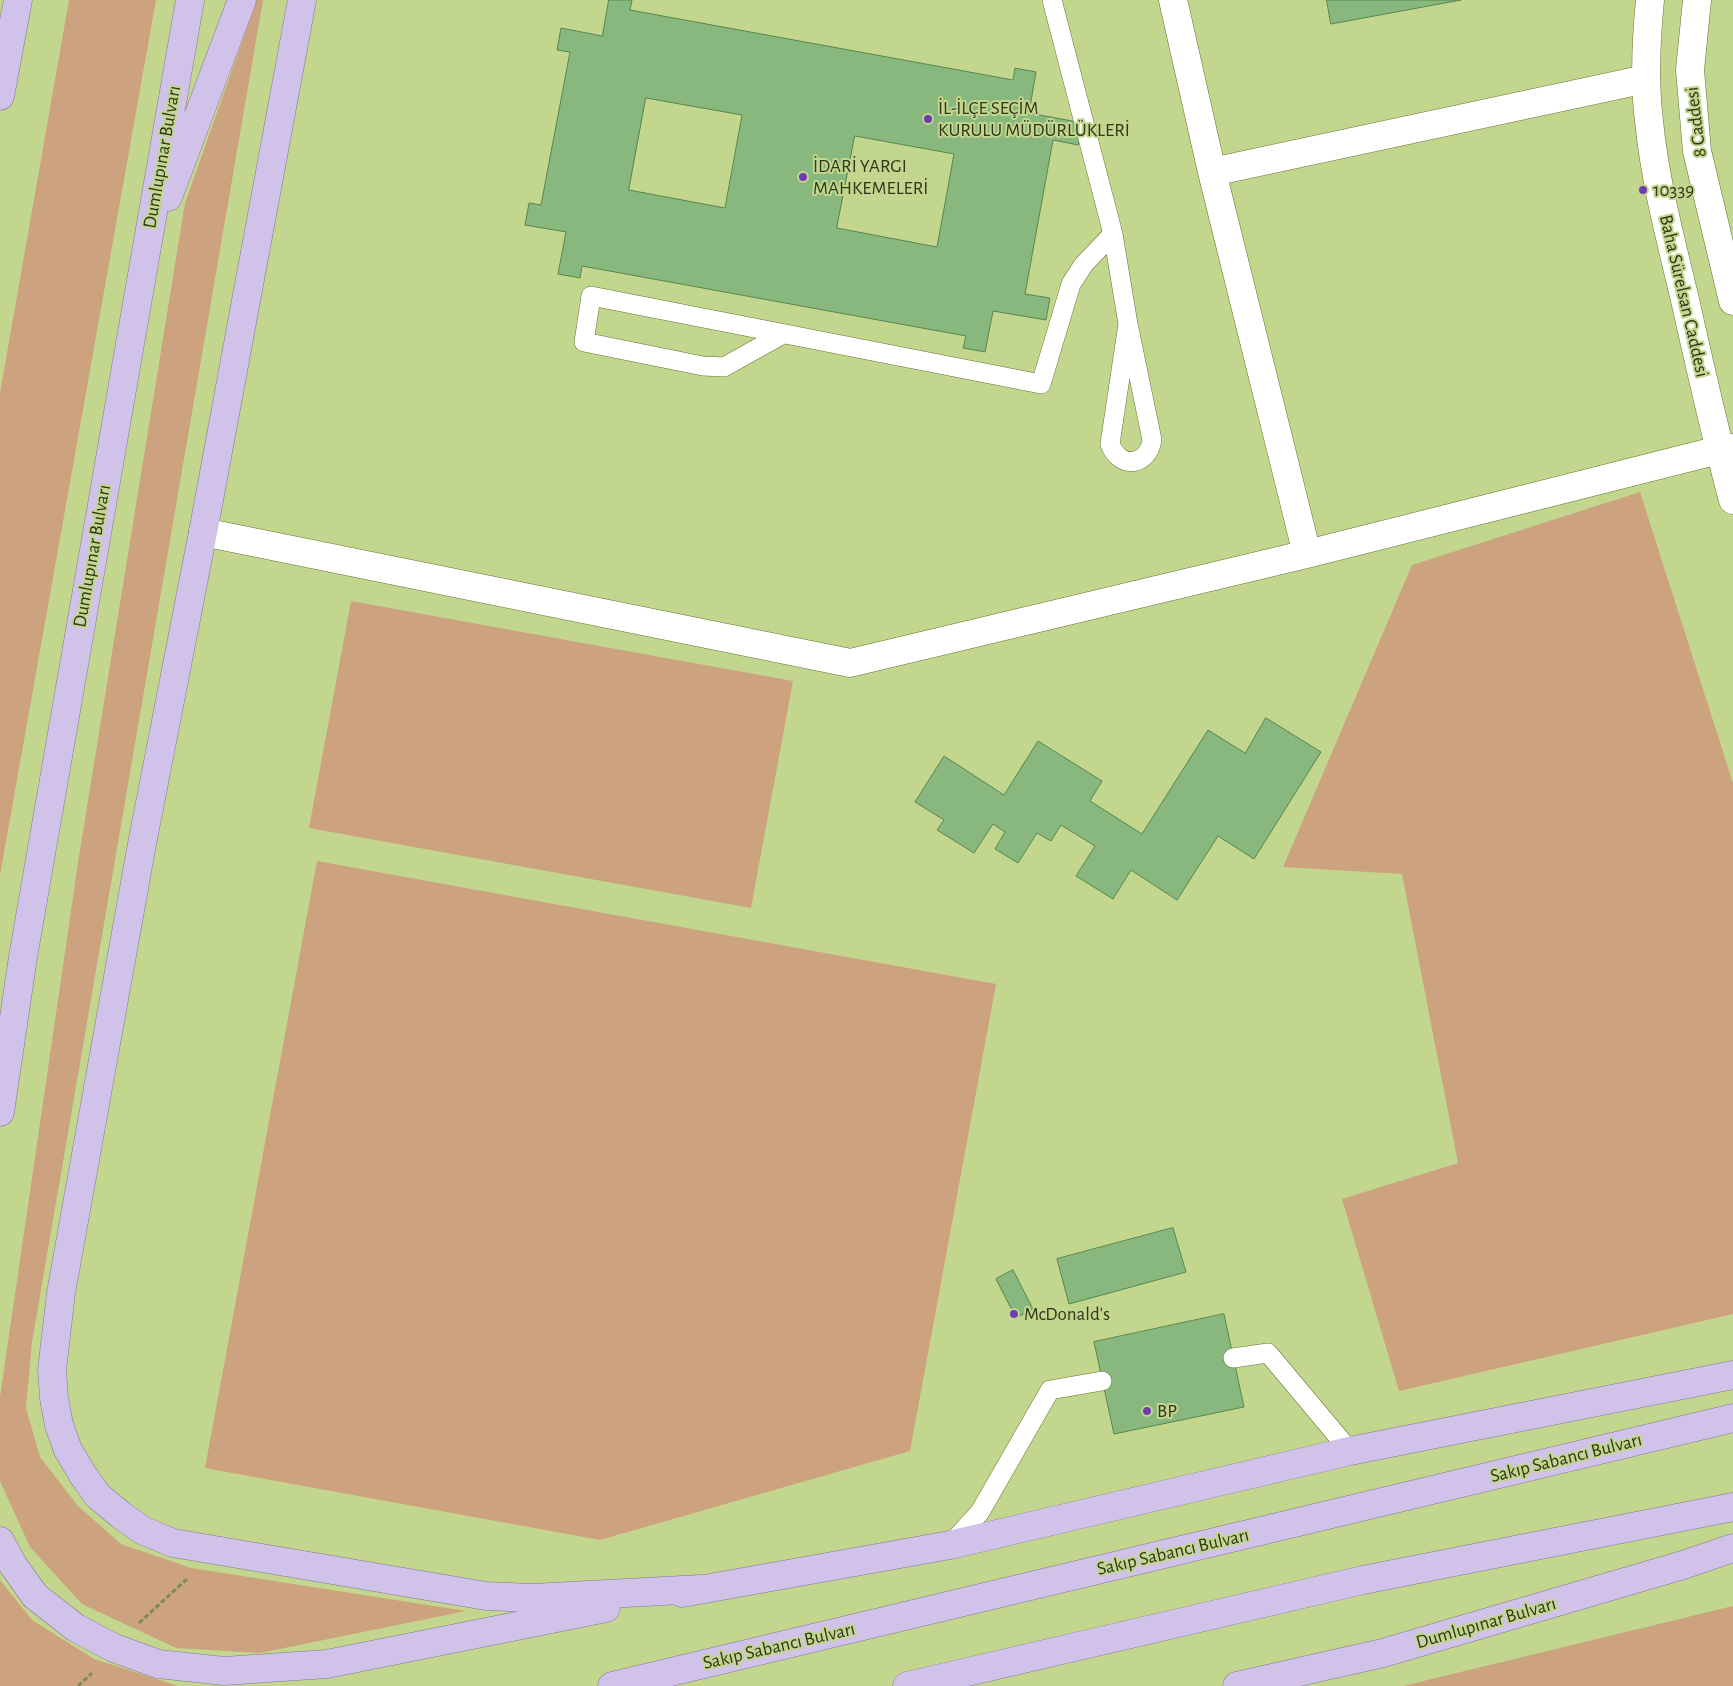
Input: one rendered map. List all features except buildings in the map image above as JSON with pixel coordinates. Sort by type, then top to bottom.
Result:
[{"type":"main road","points":[[0,96],[18,0]]},
{"type":"main road","name":"Dumlupınar Bulvarı","points":[[0,1112],[24,947],[190,0]]},
{"type":"main road","points":[[144,261],[242,0]]},
{"type":"main road","points":[[302,0],[203,532],[140,854],[61,1293],[52,1370],[54,1398],[59,1425],[68,1450],[98,1496],[142,1530],[173,1543],[204,1550],[486,1596],[532,1598],[701,1589]]},
{"type":"main road","points":[[0,1541],[13,1565],[35,1596],[76,1628],[114,1648],[158,1664],[224,1671],[327,1664],[701,1589],[950,1545],[1350,1450],[1733,1375]]},
{"type":"main road","name":"Sakıp Sabancı Bulvarı","points":[[612,1686],[1733,1418]]},
{"type":"main road","points":[[907,1686],[1362,1580],[1733,1508]]},
{"type":"main road","name":"Dumlupınar Bulvarı","points":[[1237,1686],[1383,1653],[1682,1565],[1733,1548]]},
{"type":"main road","points":[[267,1686],[327,1664]]},
{"type":"street","points":[[1173,0],[1212,172],[1307,554]]},
{"type":"street","name":"Baha Sürelsan Caddesi","points":[[1650,0],[1646,41],[1646,79],[1649,121],[1658,180],[1726,449],[1733,500]]},
{"type":"street","name":"8 Caddesi","points":[[1697,0],[1690,70],[1697,151],[1733,301]]},
{"type":"street","points":[[1212,172],[1646,79]]},
{"type":"street","points":[[203,532],[850,663],[1307,554],[1726,449]]},
{"type":"lane","points":[[1052,0],[1113,234],[1128,324],[1152,440],[1151,448],[1146,456],[1138,461],[1129,462],[1120,459],[1114,453],[1110,444],[1128,324]]},
{"type":"lane","points":[[783,334],[724,367],[703,366],[584,342],[592,296],[1041,384],[1071,284],[1084,264],[1113,234]]},
{"type":"lane","points":[[1233,1358],[1268,1353],[1350,1450]]},
{"type":"lane","points":[[950,1545],[980,1512],[1050,1390],[1102,1381]]},
{"type":"path","points":[[78,1686],[114,1648],[198,1568],[204,1550]]},
{"type":"shaded area","points":[[69,0],[156,0],[0,875],[0,393]]},
{"type":"shaded area","points":[[257,0],[263,0],[32,1342],[26,1408],[40,1457],[78,1506],[121,1544],[191,1568],[466,1611],[260,1653],[176,1648],[82,1604],[30,1547],[0,1481],[0,1397],[79,856],[185,203]]},
{"type":"shaded area","points":[[1640,492],[1733,783],[1733,1314],[1399,1391],[1342,1199],[1458,1163],[1402,874],[1283,867],[1412,565]]},
{"type":"shaded area","points":[[351,601],[793,681],[751,908],[309,828]]},
{"type":"shaded area","points":[[317,861],[996,984],[910,1451],[600,1540],[205,1468]]},
{"type":"shaded area","points":[[0,1580],[32,1620],[94,1659],[178,1686],[0,1686]]},
{"type":"shaded area","points":[[1733,1606],[1733,1686],[1403,1686]]},
{"type":"place","name":"İL-İLÇE SEÇİM KURULU MÜDÜRLÜKLERİ","points":[[928,119]]},
{"type":"place","name":"İDARİ YARGI MAHKEMELERİ","points":[[803,177]]},
{"type":"place","name":"10339","points":[[1643,190]]},
{"type":"place","name":"McDonald's","points":[[1014,1314]]},
{"type":"place","name":"BP","points":[[1147,1411]]}]
